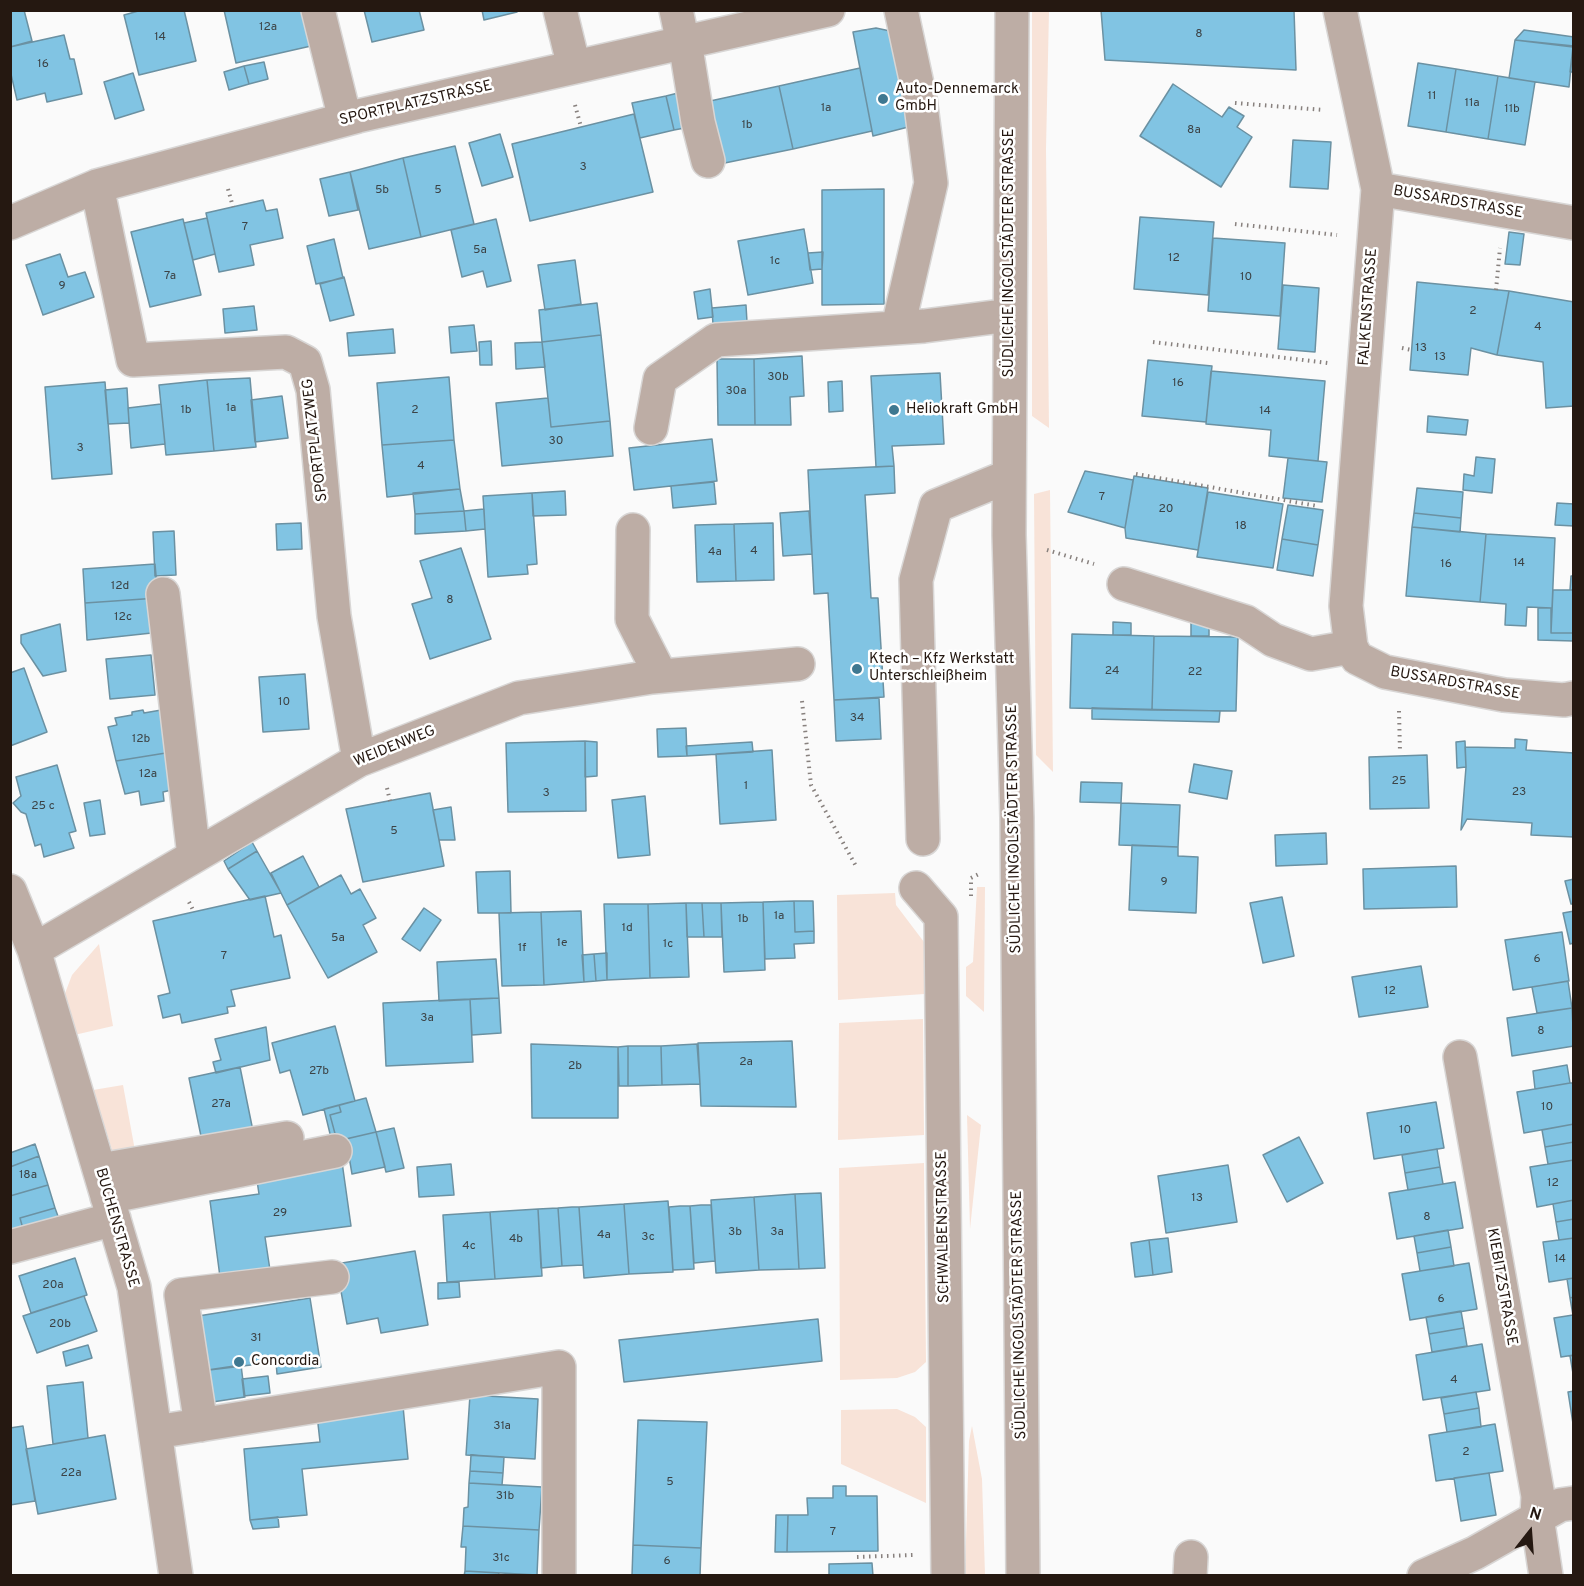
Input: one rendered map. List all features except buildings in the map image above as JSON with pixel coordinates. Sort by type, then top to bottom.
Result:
[{"type":"street","points":[[318,10],[345,119]]},
{"type":"street","points":[[560,10],[574,67]]},
{"type":"street","points":[[676,10],[708,161]]},
{"type":"street","name":"SPORTPLATZSTRASSE","points":[[10,223],[97,186],[345,119],[828,10]]},
{"type":"street","points":[[898,327],[931,183],[920,98],[901,10]]},
{"type":"street","name":"SÜDLICHE INGOLSTÄDTER STRASSE","points":[[1012,10],[1009,535],[1017,818],[1023,1575]]},
{"type":"street","name":"FALKENSTRASSE","points":[[1340,10],[1378,189],[1346,606],[1351,647]]},
{"type":"street","name":"SPORTPLATZWEG","points":[[97,186],[133,360],[286,352],[305,362],[313,390],[334,616],[359,760]]},
{"type":"street","name":"BUSSARDSTRASSE","points":[[1378,189],[1574,223]]},
{"type":"street","points":[[651,428],[660,379],[716,340],[898,327],[1010,315]]},
{"type":"street","points":[[923,839],[916,580],[936,506],[1009,476]]},
{"type":"street","points":[[633,530],[632,619],[661,676]]},
{"type":"street","points":[[1124,584],[1246,622],[1273,640],[1311,654],[1351,647]]},
{"type":"street","points":[[163,594],[194,856]]},
{"type":"street","name":"BUSSARDSTRASSE","points":[[1351,647],[1357,658],[1385,672],[1504,695],[1564,700],[1574,698]]},
{"type":"street","name":"WEIDENWEG","points":[[34,950],[359,760],[519,698],[661,676],[798,664]]},
{"type":"street","name":"SCHWALBENSTRASSE","points":[[916,888],[941,917],[948,1575]]},
{"type":"street","name":"BUCHENSTRASSE","points":[[10,891],[34,950],[134,1287],[176,1575]]},
{"type":"street","name":"KIEBITZSTRASSE","points":[[1460,1057],[1538,1496],[1537,1517],[1546,1575]]},
{"type":"street","points":[[10,1247],[107,1195],[327,1142]]},
{"type":"street","points":[[137,1303],[181,1295],[332,1277]]},
{"type":"street","points":[[181,1295],[201,1425]]},
{"type":"street","points":[[156,1432],[559,1367],[559,1575]]},
{"type":"street","points":[[1424,1575],[1475,1553],[1560,1505],[1574,1503]]},
{"type":"path","points":[[1235,103],[1330,111]]},
{"type":"path","points":[[230,197],[233,207]]},
{"type":"path","points":[[1235,224],[1374,240]]},
{"type":"path","points":[[1496,290],[1498,270]]},
{"type":"path","points":[[1153,342],[1364,368]]},
{"type":"path","points":[[1136,474],[1353,512]]},
{"type":"path","points":[[798,664],[811,785],[856,868]]},
{"type":"path","points":[[386,785],[390,801]]},
{"type":"path","points":[[189,901],[194,912]]},
{"type":"path","points":[[857,1557],[915,1555]]},
{"type":"shaded area","points":[[1032,11],[1049,11],[1046,149],[1049,428],[1032,416]]},
{"type":"shaded area","points":[[1050,490],[1053,772],[1036,755],[1034,494]]},
{"type":"shaded area","points":[[977,887],[985,887],[984,1012],[966,996],[966,967],[973,962]]},
{"type":"shaded area","points":[[895,893],[896,905],[924,942],[924,994],[838,1000],[837,895]]},
{"type":"shaded area","points":[[99,944],[113,1026],[70,1036],[64,996],[72,975]]},
{"type":"shaded area","points":[[923,1019],[924,1135],[838,1140],[839,1023]]},
{"type":"shaded area","points":[[123,1085],[136,1156],[115,1159],[93,1090]]},
{"type":"shaded area","points":[[967,1115],[981,1125],[970,1229]]},
{"type":"shaded area","points":[[924,1163],[926,1362],[915,1372],[897,1378],[840,1380],[839,1168]]},
{"type":"shaded area","points":[[897,1409],[915,1417],[926,1427],[926,1503],[841,1464],[841,1410]]},
{"type":"shaded area","points":[[972,1426],[982,1479],[985,1575],[965,1575],[969,1441]]},
{"type":"place","name":"Auto-Dennemarck GmbH","points":[[883,99]]},
{"type":"place","name":"Heliokraft GmbH","points":[[894,410]]},
{"type":"place","name":"Ktech – Kfz Werkstatt Unterschleißheim","points":[[857,669]]},
{"type":"place","name":"Concordia","points":[[239,1362]]}]
